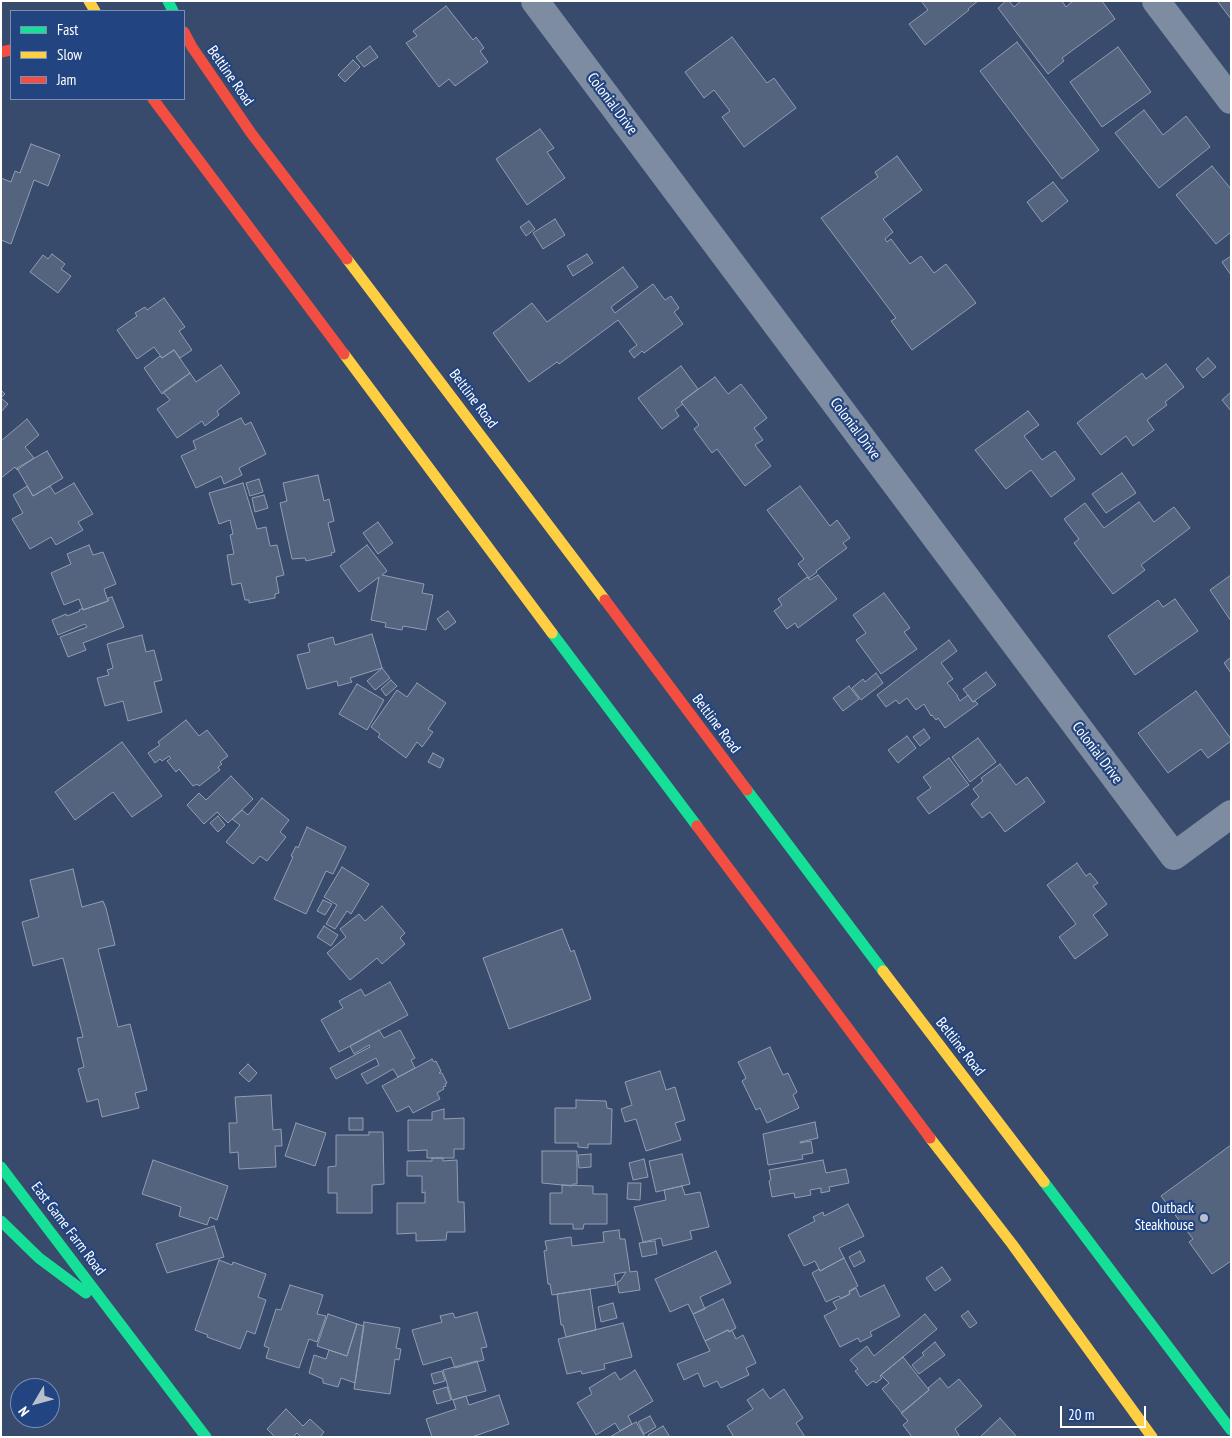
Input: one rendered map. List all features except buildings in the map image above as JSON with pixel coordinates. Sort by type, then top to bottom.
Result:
[{"type":"main road","name":"Beltline Road","points":[[185,34],[251,133],[475,426],[909,1006],[1102,1257],[1231,1430]]},
{"type":"main road","points":[[154,100],[926,1134],[1012,1244],[1152,1437]]},
{"type":"main road","name":"East Game Farm Road","points":[[1,1167],[206,1437]]},
{"type":"main road","name":"East Game Farm Road","points":[[1,1221],[39,1258],[110,1310]]},
{"type":"street","name":"Colonial Drive","points":[[535,1],[1174,856],[1231,814]]},
{"type":"street","points":[[1156,1],[1231,100]]},
{"type":"traffic: fast","points":[[168,1],[172,10]]},
{"type":"traffic: fast","points":[[552,633],[697,826]]},
{"type":"traffic: fast","points":[[747,790],[883,971]]},
{"type":"traffic: fast","points":[[1,1167],[206,1437]]},
{"type":"traffic: fast","points":[[1044,1182],[1231,1430]]},
{"type":"traffic: fast","points":[[1,1221],[39,1258],[86,1293]]},
{"type":"traffic: slow","points":[[89,1],[94,10]]},
{"type":"traffic: slow","points":[[347,259],[605,600]]},
{"type":"traffic: slow","points":[[344,354],[552,633]]},
{"type":"traffic: slow","points":[[883,971],[1044,1182]]},
{"type":"traffic: slow","points":[[930,1138],[1012,1244],[1152,1437]]},
{"type":"traffic: jam","points":[[185,34],[251,133],[347,259]]},
{"type":"traffic: jam","points":[[1,52],[10,50]]},
{"type":"traffic: jam","points":[[154,100],[344,354]]},
{"type":"traffic: jam","points":[[605,600],[747,790]]},
{"type":"traffic: jam","points":[[697,826],[930,1138]]},
{"type":"place","name":"Outback Steakhouse","points":[[1204,1218]]}]
